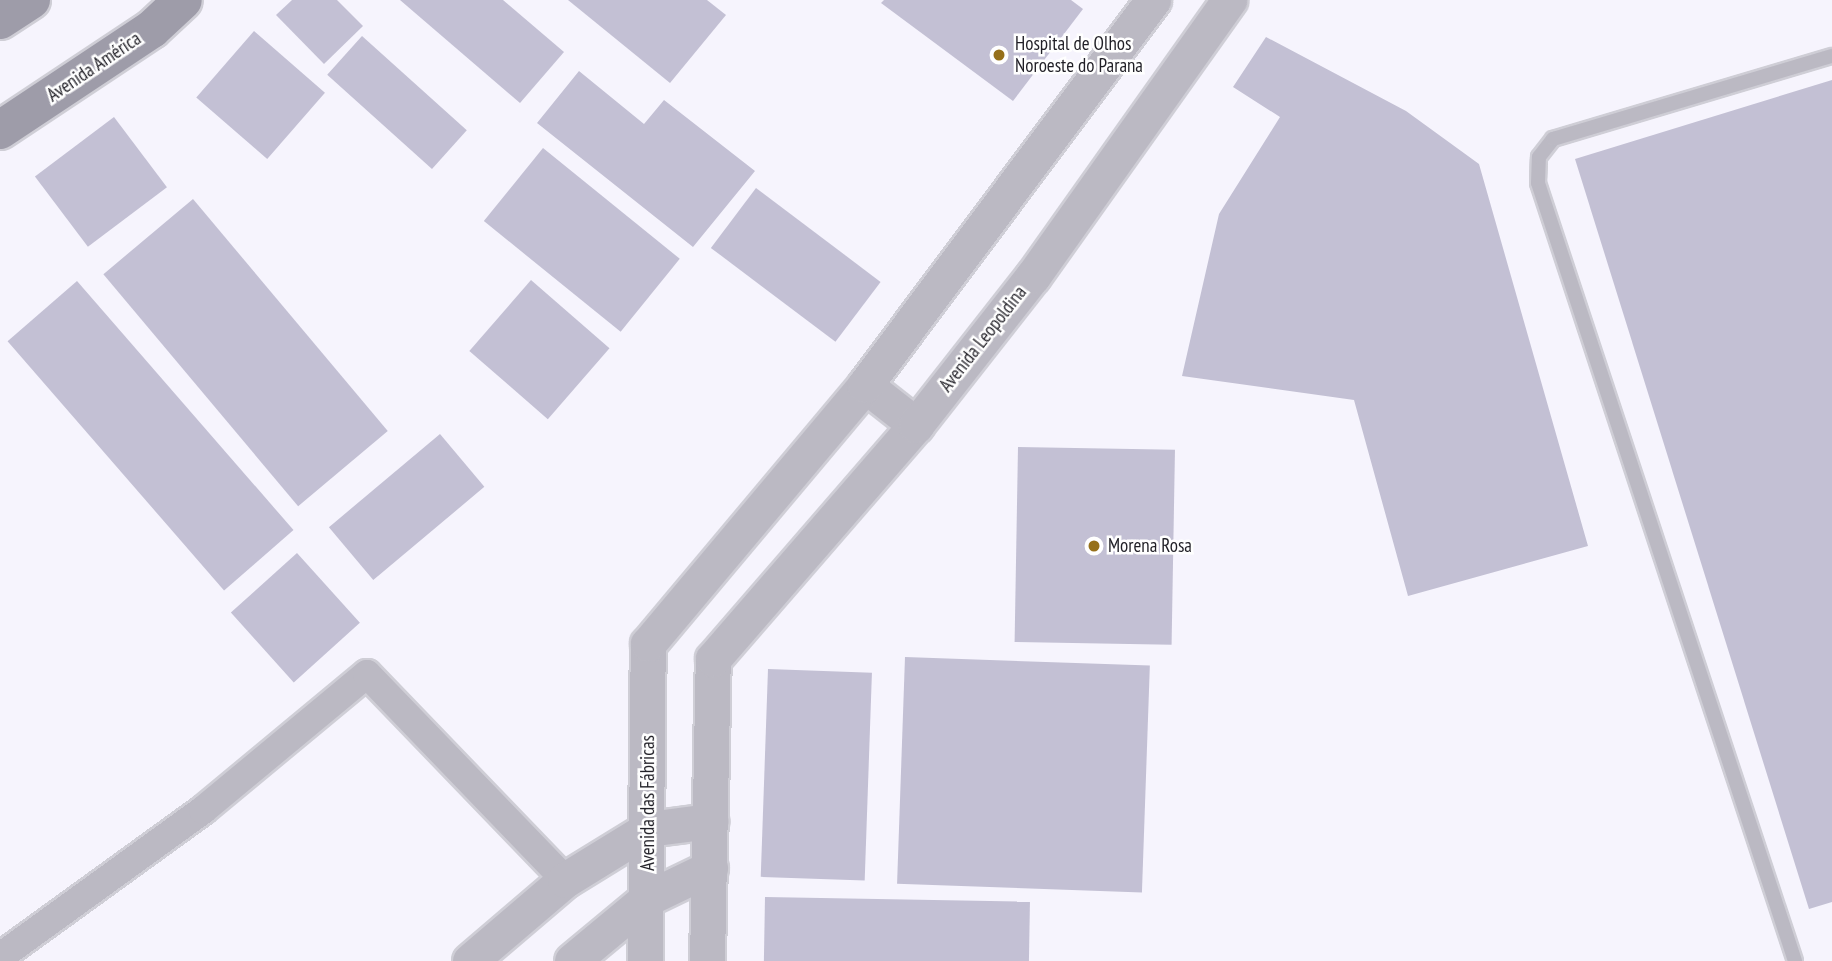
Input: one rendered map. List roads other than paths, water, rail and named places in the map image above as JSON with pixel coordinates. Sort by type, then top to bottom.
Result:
[{"type":"main road","points":[[0,20],[31,0]]},
{"type":"main road","name":"Avenida América","points":[[0,130],[152,29],[183,0]]},
{"type":"street","points":[[915,425],[865,385],[1153,0]]},
{"type":"street","name":"Avenida Leopoldina","points":[[710,821],[713,659],[915,425],[1033,276],[1229,0]]},
{"type":"street","name":"Avenida das Fábricas","points":[[645,961],[648,898],[648,644],[865,385]]},
{"type":"street","points":[[0,957],[203,810],[367,674],[565,880]]},
{"type":"street","points":[[470,961],[565,880],[648,829],[710,821],[708,961]]},
{"type":"street","points":[[572,961],[648,898],[710,868]]},
{"type":"lane","points":[[1795,961],[1538,183],[1539,157],[1553,139],[1832,56]]},
{"type":"place","name":"Hospital de Olhos Noroeste do Parana","points":[[999,55]]},
{"type":"place","name":"Morena Rosa","points":[[1094,546]]}]
